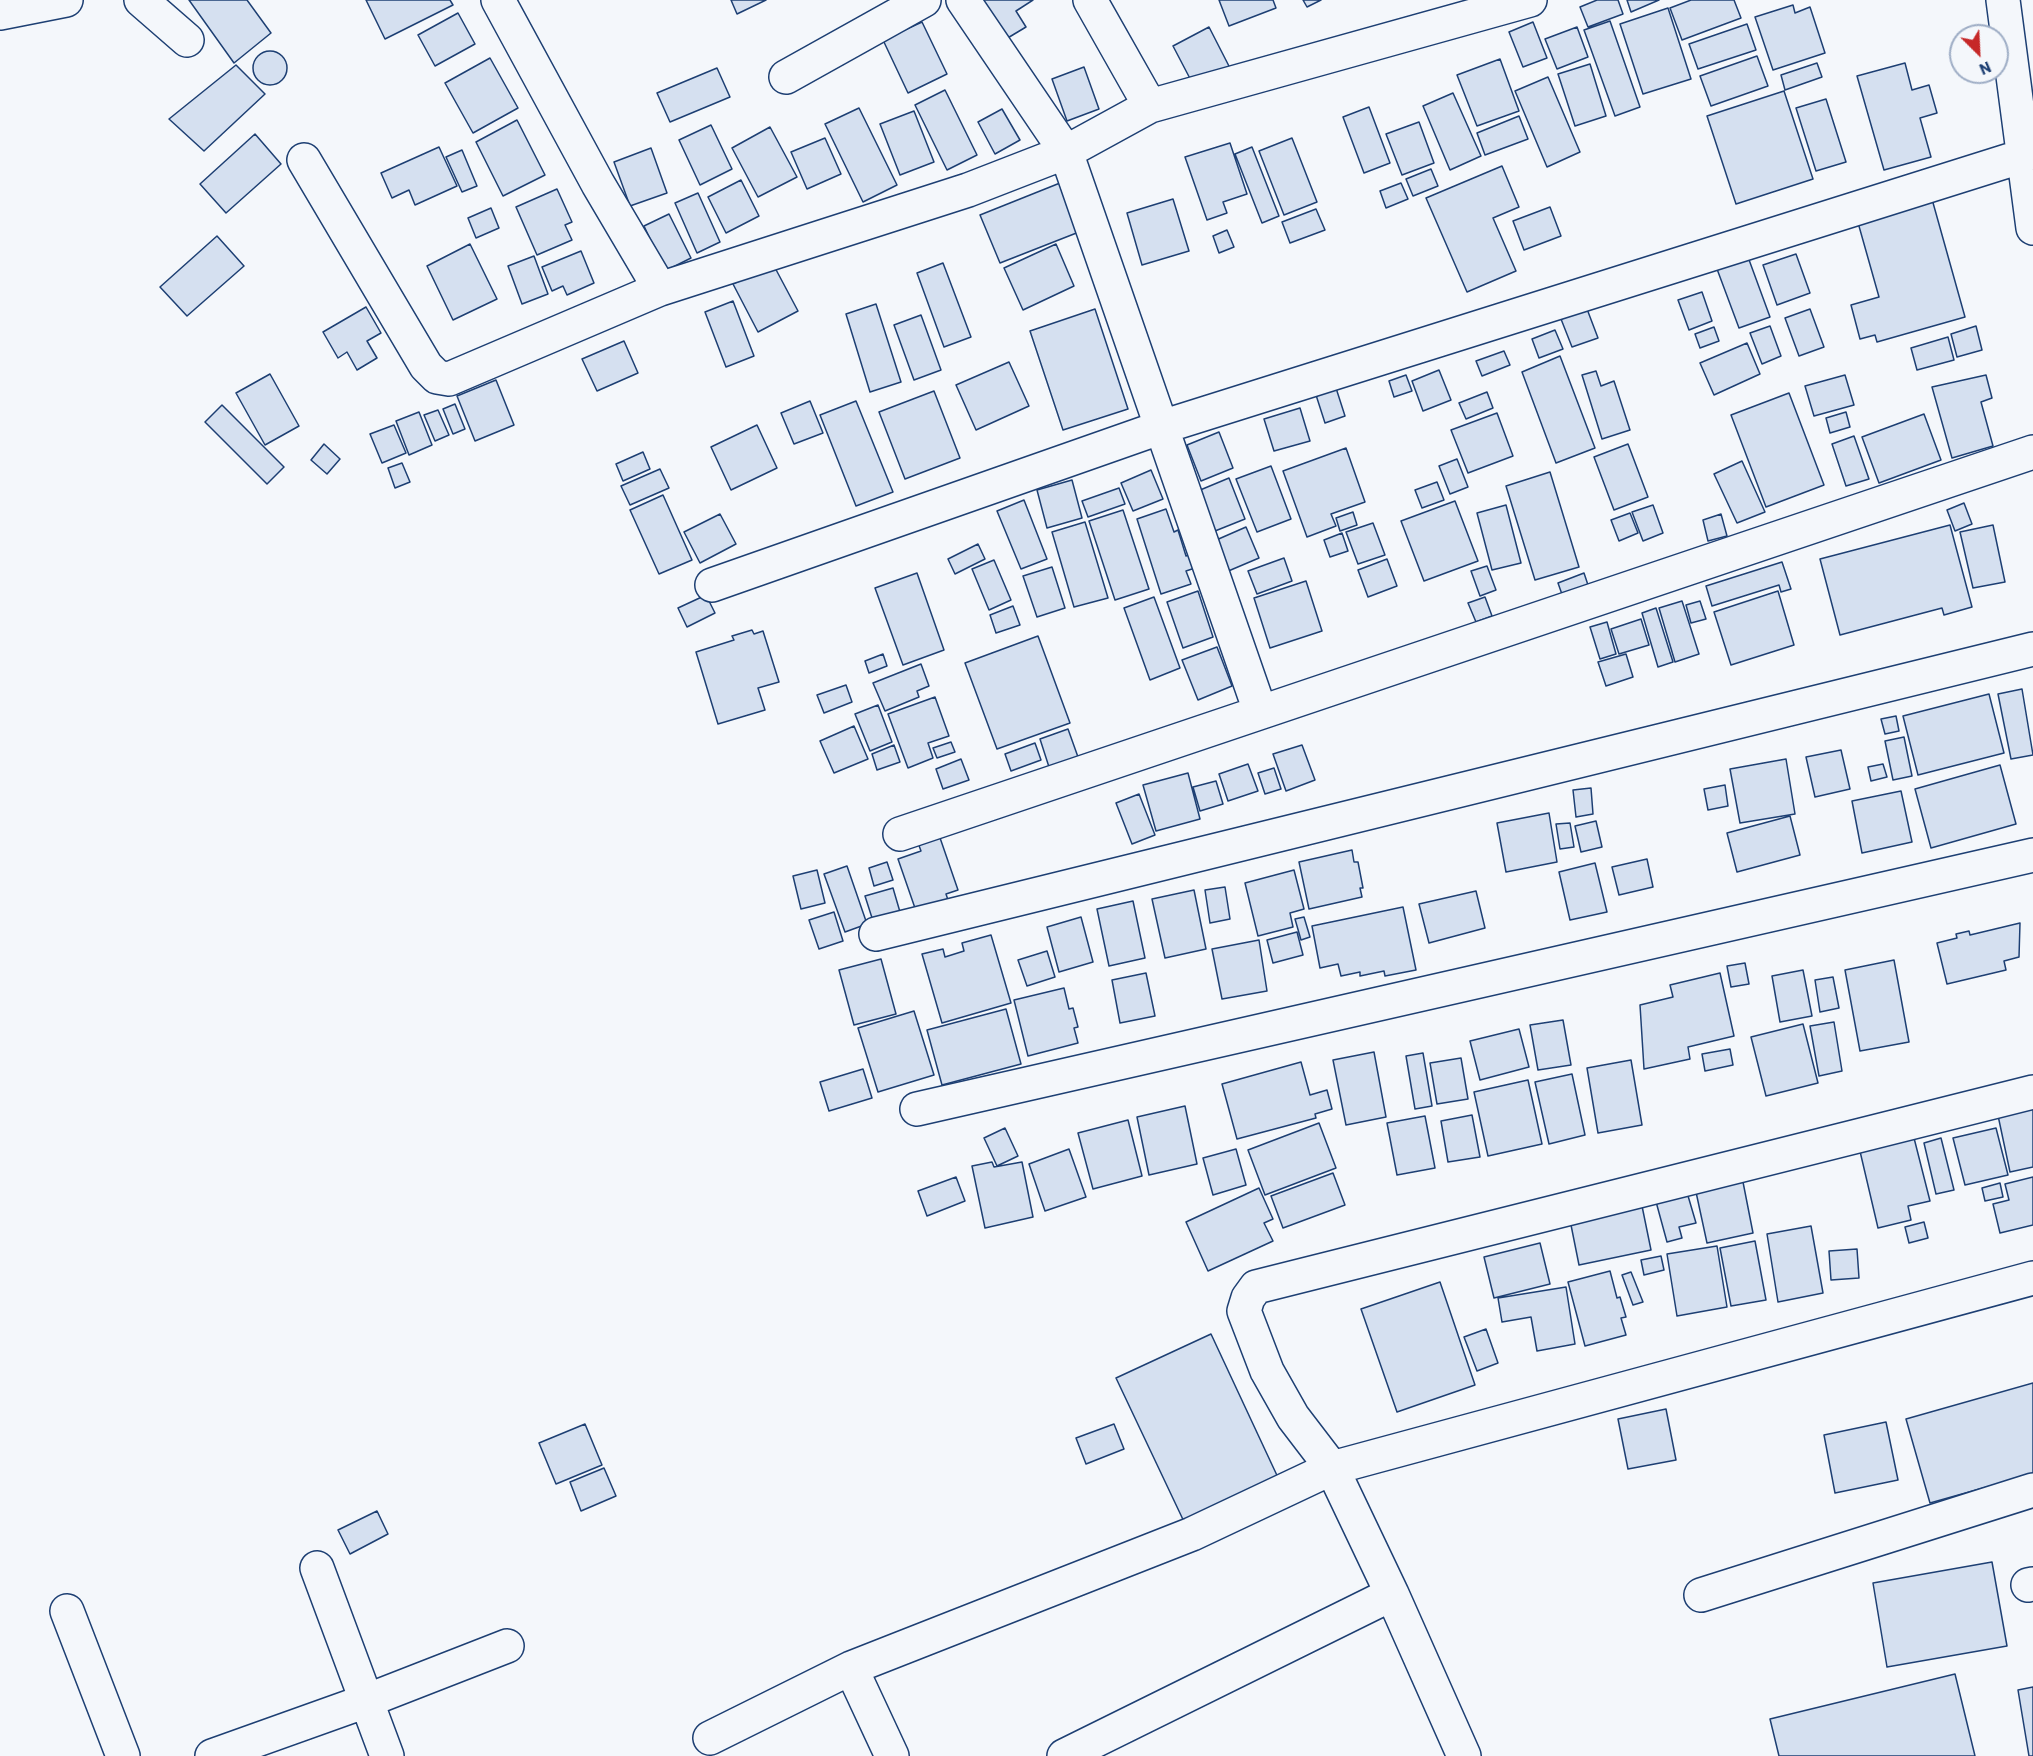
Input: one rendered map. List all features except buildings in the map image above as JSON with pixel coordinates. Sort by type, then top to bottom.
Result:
[{"type":"street","points":[[0,13],[66,0]]},
{"type":"street","points":[[141,0],[188,40]]},
{"type":"street","points":[[498,0],[598,184],[660,289]]},
{"type":"street","points":[[786,77],[924,0]]},
{"type":"street","points":[[963,0],[1066,152],[1260,711]]},
{"type":"street","points":[[1089,0],[1150,106]]},
{"type":"street","points":[[304,160],[426,366],[437,377],[449,379],[660,289],[968,190],[1066,152],[1150,106],[1530,0]]},
{"type":"street","points":[[2002,0],[2033,228]]},
{"type":"street","points":[[712,585],[1162,427],[2023,156]]},
{"type":"street","points":[[900,834],[2033,452]]},
{"type":"street","points":[[876,934],[2033,649]]},
{"type":"street","points":[[917,1109],[2033,855]]},
{"type":"street","points":[[1464,1756],[1392,1594],[1332,1468],[1293,1417],[1267,1371],[1244,1311],[1248,1298],[1256,1287],[2033,1092]]},
{"type":"street","points":[[710,1738],[851,1668],[1192,1534],[1332,1468],[2033,1278]]},
{"type":"street","points":[[1701,1595],[2033,1490]]},
{"type":"street","points":[[317,1568],[387,1756]]},
{"type":"street","points":[[1064,1756],[1392,1594]]},
{"type":"street","points":[[67,1611],[123,1756]]},
{"type":"street","points":[[212,1756],[366,1701],[507,1646]]},
{"type":"street","points":[[851,1668],[892,1756]]}]
